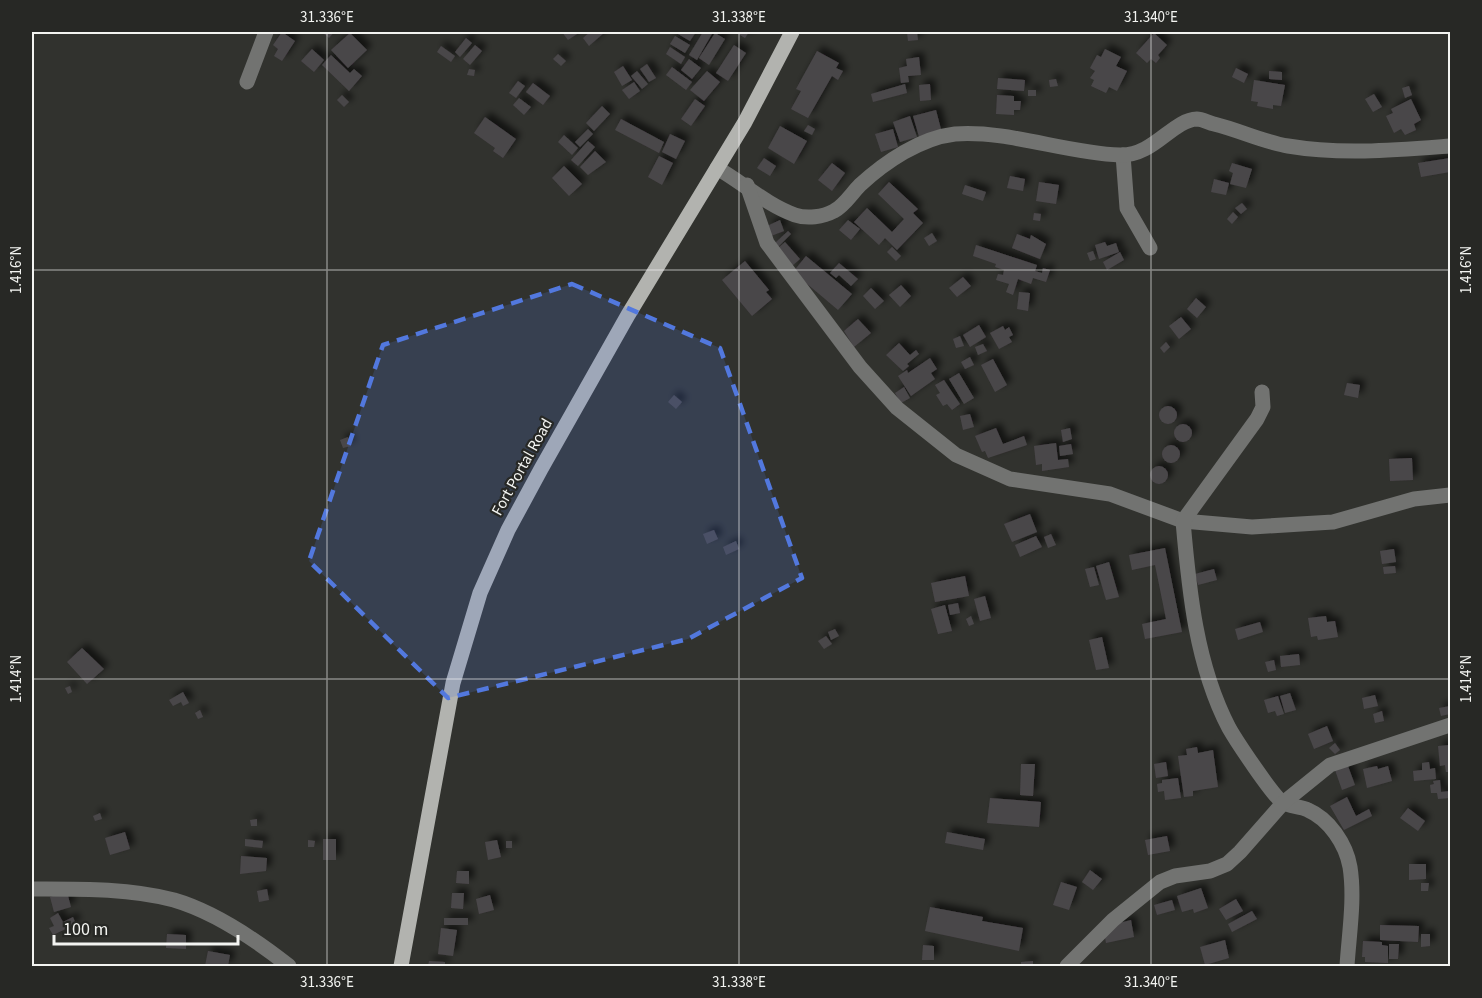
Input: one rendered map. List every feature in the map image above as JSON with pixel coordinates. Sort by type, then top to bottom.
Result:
[{"type":"main road","name":"Fort Portal Road","points":[[401,966],[453,683],[480,593],[508,530],[541,469],[628,315],[745,122],[792,32]]},
{"type":"street","points":[[247,82],[266,32]]},
{"type":"street","points":[[717,168],[790,212],[814,217],[835,211],[891,160],[914,147],[953,134],[993,135],[1082,153],[1123,155],[1143,152],[1181,125],[1196,119],[1229,127],[1271,142],[1301,148],[1383,151],[1450,146]]},
{"type":"street","points":[[1123,155],[1127,207],[1150,248]]},
{"type":"street","points":[[747,185],[767,243],[839,340],[897,408],[956,455],[1010,479],[1110,494],[1183,520],[1215,525],[1293,526],[1332,522],[1414,499],[1450,495]]},
{"type":"street","points":[[1262,392],[1263,407],[1257,419],[1183,520],[1188,578],[1196,628],[1213,691],[1229,728],[1283,803],[1309,810],[1332,828],[1343,846],[1350,865],[1352,885],[1347,966]]},
{"type":"street","points":[[1067,966],[1113,920],[1160,882],[1175,876],[1210,871],[1227,864],[1283,803],[1330,765],[1450,725]]},
{"type":"street","points":[[32,889],[138,893],[175,901],[200,911],[259,943],[289,966]]},
{"type":"highlighted area","points":[[572,284],[720,348],[802,578],[688,639],[448,698],[309,561],[383,345]]},
{"type":"building","points":[[282,32],[295,41],[282,61],[274,56],[278,49],[273,45]]},
{"type":"building","points":[[322,32],[334,32],[329,38]]},
{"type":"building","points":[[562,32],[576,32],[577,34],[568,40]]},
{"type":"building","points":[[590,32],[605,32],[589,46],[583,38]]},
{"type":"building","points":[[679,32],[696,32],[690,41],[678,34]]},
{"type":"building","points":[[703,32],[713,32],[697,60],[689,55]]},
{"type":"building","points":[[735,32],[749,32],[745,38]]},
{"type":"building","points":[[907,32],[917,32],[918,40],[908,41]]},
{"type":"building","points":[[350,33],[367,50],[348,68],[331,50]]},
{"type":"building","points":[[715,33],[725,39],[709,65],[699,58]]},
{"type":"building","points":[[1154,33],[1167,45],[1158,55],[1160,58],[1156,63],[1151,59],[1147,63],[1136,53]]},
{"type":"building","points":[[675,36],[690,45],[685,53],[670,44]]},
{"type":"building","points":[[466,38],[472,43],[460,57],[455,52]]},
{"type":"building","points":[[475,45],[482,51],[470,65],[463,59]]},
{"type":"building","points":[[734,45],[746,53],[728,81],[716,73]]},
{"type":"building","points":[[441,46],[455,56],[451,62],[437,52]]},
{"type":"building","points":[[670,47],[685,57],[681,64],[666,54]]},
{"type":"building","points":[[312,49],[324,60],[314,72],[301,61]]},
{"type":"building","points":[[1105,49],[1121,57],[1116,66],[1127,71],[1117,91],[1109,87],[1106,93],[1091,86],[1094,80],[1090,78],[1095,71],[1090,68],[1097,55],[1101,57]]},
{"type":"building","points":[[817,51],[839,63],[836,68],[843,71],[838,80],[832,76],[808,118],[791,109],[801,91],[796,89]]},
{"type":"building","points":[[558,54],[566,61],[561,66],[553,59]]},
{"type":"building","points":[[331,55],[350,73],[354,69],[362,76],[349,91],[322,65]]},
{"type":"building","points":[[919,57],[921,75],[908,76],[909,82],[901,83],[899,68],[907,66],[906,59]]},
{"type":"building","points":[[689,59],[701,68],[692,79],[681,70]]},
{"type":"building","points":[[647,64],[656,78],[649,82],[640,69]]},
{"type":"building","points":[[623,66],[632,80],[622,86],[614,72]]},
{"type":"building","points":[[672,67],[692,82],[686,90],[666,75]]},
{"type":"building","points":[[1236,68],[1248,74],[1244,83],[1232,77]]},
{"type":"building","points":[[469,69],[475,70],[474,76],[467,75]]},
{"type":"building","points":[[637,71],[648,84],[642,89],[631,76]]},
{"type":"building","points":[[707,71],[720,82],[704,101],[690,90]]},
{"type":"building","points":[[1269,71],[1282,72],[1282,80],[1269,79]]},
{"type":"building","points":[[998,78],[1025,80],[1024,91],[997,89]]},
{"type":"building","points":[[1056,79],[1058,86],[1050,87],[1049,80]]},
{"type":"building","points":[[1254,80],[1285,85],[1281,106],[1273,105],[1273,109],[1257,106],[1258,102],[1251,101]]},
{"type":"building","points":[[518,81],[525,86],[516,98],[509,93]]},
{"type":"building","points":[[634,82],[640,91],[629,99],[622,90]]},
{"type":"building","points":[[533,83],[550,96],[543,105],[526,92]]},
{"type":"building","points":[[905,84],[907,93],[873,102],[871,94]]},
{"type":"building","points":[[930,84],[931,100],[920,101],[919,85]]},
{"type":"building","points":[[1409,86],[1412,95],[1405,98],[1402,88]]},
{"type":"building","points":[[1028,90],[1036,90],[1036,96],[1028,96]]},
{"type":"building","points":[[1374,94],[1382,107],[1373,112],[1365,99]]},
{"type":"building","points":[[342,95],[349,102],[344,107],[337,100]]},
{"type":"building","points":[[997,95],[1014,96],[1014,101],[1021,101],[1020,110],[1014,110],[1014,115],[996,114]]},
{"type":"building","points":[[519,98],[531,107],[524,115],[513,105]]},
{"type":"building","points":[[695,99],[705,106],[691,126],[681,119]]},
{"type":"building","points":[[1411,99],[1421,120],[1414,124],[1416,130],[1405,135],[1401,129],[1394,133],[1386,116],[1393,113],[1391,109]]},
{"type":"building","points":[[602,106],[610,114],[594,131],[586,123]]},
{"type":"building","points":[[936,110],[942,133],[920,140],[913,116]]},
{"type":"building","points":[[910,116],[917,137],[900,142],[893,122]]},
{"type":"building","points":[[485,117],[516,139],[503,158],[493,151],[495,148],[474,133]]},
{"type":"building","points":[[621,119],[664,142],[659,153],[615,130]]},
{"type":"building","points":[[808,125],[815,129],[812,135],[804,131]]},
{"type":"building","points":[[780,126],[807,141],[794,164],[768,148]]},
{"type":"building","points":[[588,129],[593,134],[580,147],[575,142]]},
{"type":"building","points":[[893,129],[898,147],[881,152],[875,134]]},
{"type":"building","points":[[670,134],[685,141],[676,159],[662,152]]},
{"type":"building","points":[[564,135],[578,148],[572,155],[558,142]]},
{"type":"building","points":[[588,141],[595,147],[578,166],[571,160]]},
{"type":"building","points":[[595,151],[606,162],[588,175],[580,167]]},
{"type":"building","points":[[659,156],[673,163],[662,185],[648,177]]},
{"type":"building","points":[[764,158],[776,166],[770,176],[757,168]]},
{"type":"building","points":[[1450,158],[1450,172],[1421,177],[1418,163]]},
{"type":"building","points":[[832,163],[845,173],[832,191],[818,180]]},
{"type":"building","points":[[1232,163],[1252,169],[1246,188],[1230,184],[1233,173],[1229,171]]},
{"type":"building","points":[[564,166],[582,184],[569,196],[552,178]]},
{"type":"building","points":[[1010,176],[1025,179],[1023,191],[1007,188]]},
{"type":"building","points":[[1214,179],[1229,183],[1226,195],[1211,192]]},
{"type":"building","points":[[889,182],[918,209],[913,213],[923,223],[897,250],[885,238],[879,245],[854,222],[867,208],[892,232],[904,219],[878,194]]},
{"type":"building","points":[[1039,182],[1059,185],[1056,204],[1036,201]]},
{"type":"building","points":[[965,185],[986,192],[983,201],[962,194]]},
{"type":"building","points":[[1242,203],[1247,209],[1241,214],[1235,208]]},
{"type":"building","points":[[1233,212],[1238,217],[1232,224],[1227,219]]},
{"type":"building","points":[[1034,213],[1041,214],[1040,221],[1033,220]]},
{"type":"building","points":[[780,220],[784,231],[771,236],[767,226]]},
{"type":"building","points":[[848,220],[860,229],[851,240],[839,230]]},
{"type":"building","points":[[788,231],[791,234],[778,247],[775,243]]},
{"type":"building","points":[[932,233],[937,241],[929,246],[924,238]]},
{"type":"building","points":[[1017,234],[1030,239],[1031,235],[1046,244],[1040,259],[1012,248]]},
{"type":"building","points":[[785,242],[800,259],[792,266],[777,249]]},
{"type":"building","points":[[1105,242],[1107,246],[1116,243],[1119,252],[1099,259],[1095,245]]},
{"type":"building","points":[[976,245],[1037,265],[1035,271],[1042,273],[1043,268],[1050,270],[1046,282],[1033,278],[1031,284],[1018,279],[1013,295],[1006,292],[1009,284],[996,280],[998,274],[1003,275],[1004,270],[995,267],[996,264],[973,256]]},
{"type":"building","points":[[892,247],[901,256],[896,261],[887,252]]},
{"type":"building","points":[[1093,251],[1096,259],[1090,261],[1087,253]]},
{"type":"building","points":[[1120,252],[1124,260],[1107,270],[1103,262]]},
{"type":"building","points":[[806,256],[852,294],[838,310],[793,272]]},
{"type":"building","points":[[745,261],[769,290],[766,292],[772,299],[752,316],[722,280]]},
{"type":"building","points":[[839,263],[858,279],[851,286],[839,275],[836,278],[830,273]]},
{"type":"building","points":[[963,277],[971,286],[957,297],[949,288]]},
{"type":"building","points":[[901,285],[911,296],[900,307],[889,295]]},
{"type":"building","points":[[871,288],[884,301],[875,309],[863,296]]},
{"type":"building","points":[[1019,292],[1030,293],[1028,311],[1017,309]]},
{"type":"building","points":[[1196,298],[1206,307],[1197,318],[1187,309]]},
{"type":"building","points":[[1181,317],[1191,329],[1179,339],[1169,326]]},
{"type":"building","points":[[858,319],[871,333],[854,347],[844,331]]},
{"type":"building","points":[[979,325],[986,337],[970,347],[963,335]]},
{"type":"building","points":[[1003,326],[1005,330],[1009,327],[1013,335],[1009,337],[1012,342],[999,349],[990,333]]},
{"type":"building","points":[[960,336],[964,346],[956,348],[953,339]]},
{"type":"building","points":[[1166,342],[1170,347],[1164,353],[1160,348]]},
{"type":"building","points":[[899,343],[910,355],[916,350],[919,354],[907,364],[909,366],[903,371],[886,355]]},
{"type":"building","points":[[983,344],[987,351],[978,355],[975,347]]},
{"type":"building","points":[[970,357],[974,365],[965,369],[961,362]]},
{"type":"building","points":[[930,358],[937,369],[931,373],[935,379],[911,396],[898,376],[907,370],[908,373]]},
{"type":"building","points":[[993,359],[1007,385],[995,392],[981,365]]},
{"type":"building","points":[[959,373],[974,398],[964,404],[949,379]]},
{"type":"building","points":[[944,380],[960,404],[952,410],[947,404],[943,406],[936,395],[940,393],[935,385]]},
{"type":"building","points":[[1347,383],[1360,385],[1358,398],[1344,395]]},
{"type":"building","points":[[904,387],[910,398],[901,403],[895,393]]},
{"type":"building","points":[[674,395],[682,402],[676,409],[668,402]]},
{"type":"building","points":[[1164,406],[1172,406],[1177,411],[1175,422],[1164,424],[1159,419],[1159,411]]},
{"type":"building","points":[[970,414],[974,427],[963,430],[960,416]]},
{"type":"building","points":[[1179,424],[1187,424],[1192,429],[1190,440],[1179,442],[1174,437],[1174,429]]},
{"type":"building","points":[[996,428],[1003,444],[1024,436],[1027,445],[988,458],[985,451],[982,452],[975,436]]},
{"type":"building","points":[[1070,428],[1072,439],[1063,442],[1061,430]]},
{"type":"building","points":[[348,437],[351,446],[343,448],[340,440]]},
{"type":"building","points":[[1056,443],[1058,460],[1068,459],[1069,467],[1042,471],[1042,464],[1036,465],[1034,446]]},
{"type":"building","points":[[1071,444],[1073,454],[1060,456],[1059,446]]},
{"type":"building","points":[[1167,445],[1175,445],[1180,450],[1178,461],[1167,463],[1162,458],[1162,450]]},
{"type":"building","points":[[1412,458],[1413,480],[1390,481],[1389,459]]},
{"type":"building","points":[[1155,466],[1163,466],[1168,471],[1166,482],[1155,484],[1150,479],[1150,471]]},
{"type":"building","points":[[1030,514],[1037,532],[1012,542],[1004,524]]},
{"type":"building","points":[[714,530],[718,539],[707,544],[703,534]]},
{"type":"building","points":[[1051,534],[1056,545],[1048,548],[1044,537]]},
{"type":"building","points":[[1036,536],[1042,547],[1020,557],[1015,545]]},
{"type":"building","points":[[736,541],[739,549],[726,555],[723,547]]},
{"type":"building","points":[[1165,548],[1182,632],[1145,639],[1142,624],[1166,619],[1155,565],[1132,570],[1129,555]]},
{"type":"building","points":[[1394,549],[1396,562],[1382,564],[1380,551]]},
{"type":"building","points":[[1109,562],[1119,597],[1106,600],[1096,566]]},
{"type":"building","points":[[1395,566],[1396,573],[1384,574],[1383,567]]},
{"type":"building","points":[[1094,567],[1099,585],[1090,587],[1085,569]]},
{"type":"building","points":[[1214,569],[1217,580],[1198,585],[1195,574]]},
{"type":"building","points":[[965,576],[969,596],[935,602],[931,583]]},
{"type":"building","points":[[985,596],[991,618],[980,621],[974,599]]},
{"type":"building","points":[[958,603],[960,613],[950,615],[948,605]]},
{"type":"building","points":[[945,605],[952,631],[938,634],[931,609]]},
{"type":"building","points":[[971,616],[974,624],[969,626],[966,619]]},
{"type":"building","points":[[1326,616],[1327,622],[1335,621],[1338,637],[1318,640],[1317,636],[1311,637],[1308,618]]},
{"type":"building","points":[[1260,622],[1263,632],[1238,640],[1235,629]]},
{"type":"building","points":[[835,629],[839,636],[831,640],[828,632]]},
{"type":"building","points":[[826,636],[832,644],[824,649],[818,641]]},
{"type":"building","points":[[1102,637],[1109,668],[1096,670],[1089,640]]},
{"type":"building","points":[[82,648],[104,669],[87,684],[67,662]]},
{"type":"building","points":[[1299,654],[1300,665],[1281,667],[1280,656]]},
{"type":"building","points":[[1274,660],[1276,670],[1268,672],[1265,662]]},
{"type":"building","points":[[70,686],[72,692],[68,694],[65,688]]},
{"type":"building","points":[[183,692],[189,703],[183,706],[181,702],[173,706],[169,700]]},
{"type":"building","points":[[1290,693],[1296,710],[1285,713],[1280,696]]},
{"type":"building","points":[[1375,695],[1378,706],[1364,709],[1362,698]]},
{"type":"building","points":[[1278,696],[1284,714],[1277,716],[1275,711],[1268,713],[1264,700]]},
{"type":"building","points":[[1450,706],[1450,714],[1441,716],[1439,708]]},
{"type":"building","points":[[200,710],[203,717],[198,719],[195,713]]},
{"type":"building","points":[[1382,711],[1384,721],[1375,723],[1373,714]]},
{"type":"building","points":[[1327,726],[1333,741],[1314,749],[1308,734]]},
{"type":"building","points":[[1335,743],[1340,750],[1335,754],[1329,748]]},
{"type":"building","points":[[1450,745],[1450,772],[1446,772],[1445,765],[1440,766],[1438,746]]},
{"type":"building","points":[[1197,747],[1198,753],[1213,750],[1218,787],[1193,791],[1193,796],[1184,797],[1178,756],[1187,755],[1186,749]]},
{"type":"building","points":[[1166,762],[1168,776],[1156,778],[1154,764]]},
{"type":"building","points":[[1429,762],[1430,769],[1435,768],[1436,779],[1414,781],[1413,771],[1422,770],[1422,763]]},
{"type":"building","points":[[1021,764],[1035,764],[1033,796],[1020,795]]},
{"type":"building","points":[[1348,766],[1355,785],[1342,790],[1335,770]]},
{"type":"building","points":[[1377,766],[1378,769],[1388,766],[1392,781],[1367,788],[1363,769]]},
{"type":"building","points":[[1178,778],[1181,798],[1165,800],[1164,791],[1158,792],[1157,784],[1162,783],[1162,780]]},
{"type":"building","points":[[1440,780],[1441,792],[1450,791],[1450,798],[1438,799],[1437,793],[1431,793],[1430,785],[1434,784],[1433,781]]},
{"type":"building","points":[[1347,797],[1356,816],[1369,809],[1372,816],[1344,830],[1330,806]]},
{"type":"building","points":[[990,798],[1041,802],[1039,827],[987,823]]},
{"type":"building","points":[[1408,808],[1425,821],[1418,831],[1400,818]]},
{"type":"building","points":[[100,813],[102,819],[95,821],[93,816]]},
{"type":"building","points":[[257,819],[257,826],[251,826],[250,820]]},
{"type":"building","points":[[125,832],[130,849],[110,855],[105,838]]},
{"type":"building","points":[[947,832],[985,839],[983,850],[945,843]]},
{"type":"building","points":[[1167,836],[1170,851],[1148,855],[1145,840]]},
{"type":"building","points":[[245,839],[263,841],[262,848],[245,846]]},
{"type":"building","points":[[323,839],[336,839],[336,860],[323,860]]},
{"type":"building","points":[[308,840],[315,841],[314,847],[308,847]]},
{"type":"building","points":[[497,840],[501,857],[488,860],[485,842]]},
{"type":"building","points":[[506,841],[512,841],[512,848],[506,848]]},
{"type":"building","points":[[241,856],[267,858],[266,871],[240,874]]},
{"type":"building","points":[[1409,864],[1426,864],[1426,879],[1409,880]]},
{"type":"building","points":[[1090,870],[1102,879],[1093,890],[1082,882]]},
{"type":"building","points":[[457,871],[469,871],[469,884],[456,883]]},
{"type":"building","points":[[1061,882],[1077,887],[1069,910],[1053,905]]},
{"type":"building","points":[[1421,883],[1429,883],[1428,891],[1421,891]]},
{"type":"building","points":[[1201,888],[1208,908],[1194,913],[1193,909],[1182,912],[1177,896]]},
{"type":"building","points":[[267,889],[269,900],[259,902],[257,891]]},
{"type":"building","points":[[67,892],[71,907],[54,912],[50,897]]},
{"type":"building","points":[[452,893],[464,893],[463,909],[451,908]]},
{"type":"building","points":[[490,895],[494,910],[479,914],[476,899]]},
{"type":"building","points":[[1236,899],[1243,911],[1226,920],[1219,909]]},
{"type":"building","points":[[1172,900],[1175,910],[1157,915],[1154,905]]},
{"type":"building","points":[[930,907],[983,917],[982,921],[1023,928],[1019,951],[925,931]]},
{"type":"building","points":[[1252,911],[1257,919],[1232,932],[1228,924]]},
{"type":"building","points":[[58,913],[63,922],[73,917],[76,924],[53,935],[49,928],[54,926],[50,918]]},
{"type":"building","points":[[444,918],[468,918],[468,925],[444,925]]},
{"type":"building","points":[[1131,920],[1134,937],[1106,943],[1103,927]]},
{"type":"building","points":[[1380,925],[1419,926],[1418,942],[1380,940]]},
{"type":"building","points":[[441,928],[457,930],[453,956],[438,954]]},
{"type":"building","points":[[167,934],[186,935],[186,949],[166,948]]},
{"type":"building","points":[[1421,934],[1430,934],[1430,946],[1421,947]]},
{"type":"building","points":[[1225,940],[1229,958],[1205,965],[1200,947]]},
{"type":"building","points":[[1363,941],[1382,942],[1382,945],[1388,946],[1388,963],[1365,962],[1365,957],[1362,957]]},
{"type":"building","points":[[1389,944],[1399,944],[1398,959],[1389,959]]},
{"type":"building","points":[[923,945],[934,946],[934,960],[922,960]]},
{"type":"building","points":[[208,951],[230,955],[228,966],[205,966]]},
{"type":"building","points":[[429,961],[445,962],[445,966],[428,966]]},
{"type":"building","points":[[1033,961],[1033,966],[1021,966],[1021,962]]}]
